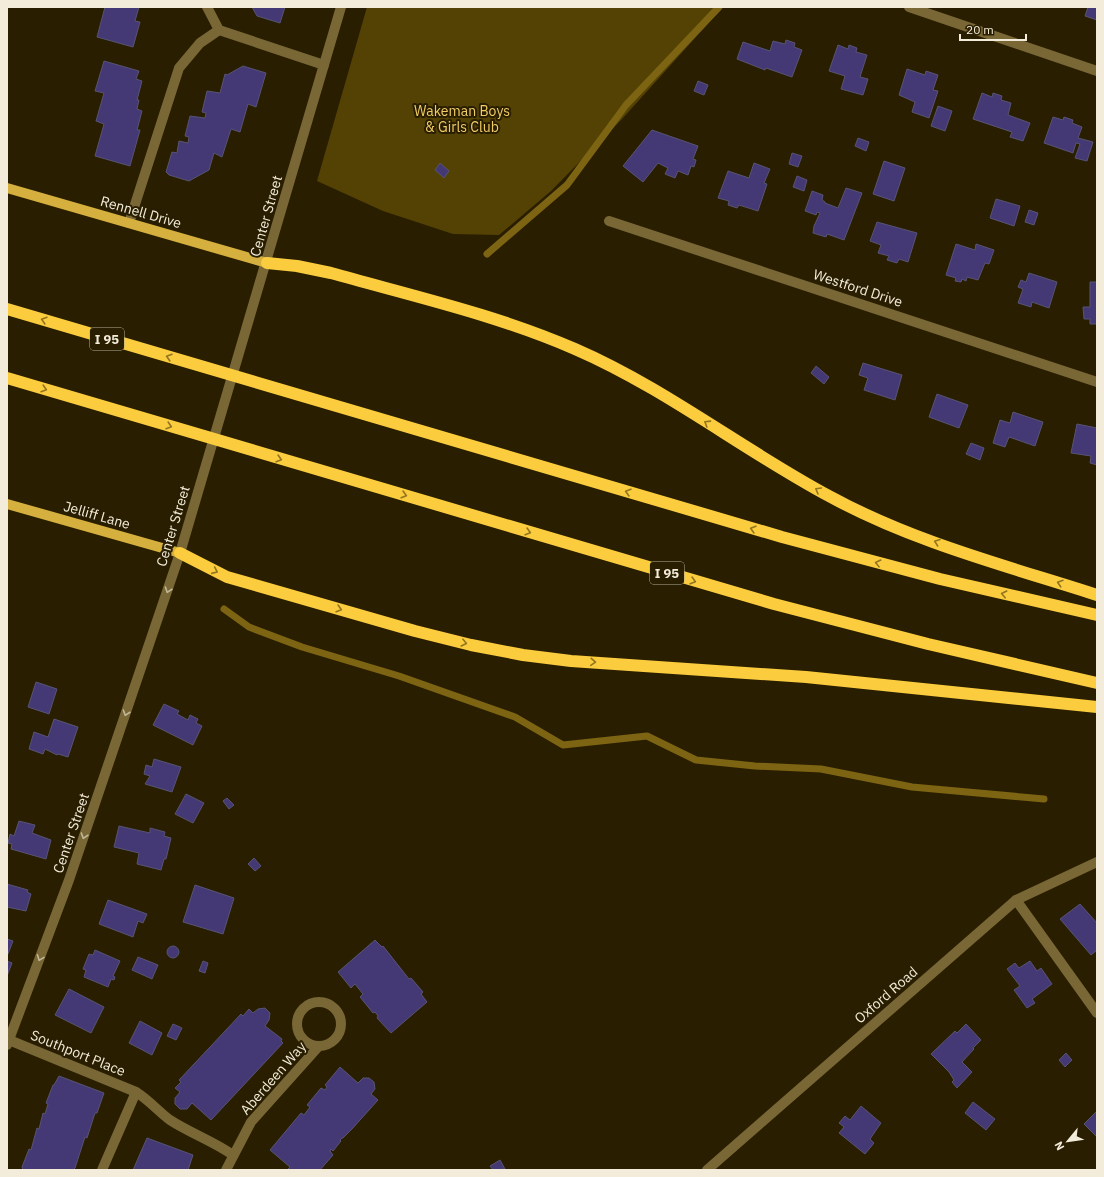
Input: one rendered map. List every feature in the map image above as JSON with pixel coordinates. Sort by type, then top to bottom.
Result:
[{"type":"highway","points":[[267,263],[297,266],[331,273],[536,333],[616,369],[791,474],[874,519],[959,550],[1097,595]]},
{"type":"highway","name":"I 95","points":[[7,309],[704,515],[846,555],[940,579],[1097,615]]},
{"type":"highway","name":"I 95","points":[[7,378],[774,604],[928,644],[1097,683]]},
{"type":"highway","points":[[180,553],[226,577],[415,631],[471,645],[523,654],[571,661],[872,683],[1097,707]]},
{"type":"main road","name":"Rennell Drive","points":[[7,188],[267,263]]},
{"type":"main road","name":"Jelliff Lane","points":[[7,504],[180,553]]},
{"type":"street","points":[[207,7],[219,30],[324,65]]},
{"type":"street","name":"Center Street","points":[[8,1043],[69,880],[180,553],[267,263],[341,7]]},
{"type":"street","points":[[910,7],[1097,71]]},
{"type":"street","points":[[129,223],[179,68],[200,43],[219,30]]},
{"type":"street","name":"Westford Drive","points":[[609,221],[1097,382]]},
{"type":"street","name":"Oxford Road","points":[[707,1170],[1016,900],[1097,862]]},
{"type":"street","points":[[1016,900],[1097,1013]]},
{"type":"street","name":"Aberdeen Way","points":[[226,1170],[252,1122],[319,1046],[327,1045],[335,1040],[340,1033],[342,1024],[336,1008],[328,1003],[320,1001],[311,1002],[304,1007],[299,1014],[297,1023],[298,1032],[303,1039],[310,1044],[319,1046]]},
{"type":"street","name":"Southport Place","points":[[8,1043],[136,1092],[152,1103],[170,1120],[217,1144],[233,1155]]},
{"type":"street","name":"Southport Place","points":[[102,1170],[136,1092]]},
{"type":"green space","name":"Wakeman Boys & Girls Club","points":[[367,7],[723,7],[622,119],[551,191],[499,235],[453,234],[383,211],[317,181]]},
{"type":"building","points":[[105,7],[139,7],[135,21],[140,22],[133,47],[97,37]]},
{"type":"building","points":[[252,7],[285,7],[280,23],[257,16]]},
{"type":"building","points":[[1088,7],[1097,7],[1097,20],[1085,16]]},
{"type":"building","points":[[786,40],[795,43],[794,47],[802,50],[792,77],[766,68],[765,70],[737,59],[743,42],[770,51],[773,41],[785,44]]},
{"type":"building","points":[[838,45],[848,49],[849,45],[857,48],[856,52],[867,55],[860,77],[868,79],[863,95],[841,89],[845,76],[829,71]]},
{"type":"building","points":[[104,61],[139,71],[136,79],[142,81],[137,100],[139,100],[137,109],[142,111],[137,130],[140,130],[130,166],[95,156],[104,124],[96,121],[104,93],[95,91]]},
{"type":"building","points":[[243,66],[266,73],[256,107],[248,104],[240,132],[231,129],[222,157],[214,153],[209,170],[189,181],[169,175],[166,172],[172,152],[177,153],[179,141],[188,143],[189,137],[185,136],[190,116],[205,118],[206,113],[202,112],[207,91],[220,93],[225,74],[227,75]]},
{"type":"building","points":[[907,69],[925,75],[926,71],[938,75],[933,90],[938,91],[929,118],[912,112],[915,102],[899,95]]},
{"type":"building","points":[[698,81],[708,85],[704,95],[694,91]]},
{"type":"building","points":[[982,93],[992,97],[993,93],[1002,96],[1001,100],[1011,103],[1008,115],[1030,123],[1023,141],[1010,137],[1012,132],[973,119]]},
{"type":"building","points":[[938,106],[952,111],[945,131],[931,126]]},
{"type":"building","points":[[1053,117],[1063,120],[1064,117],[1073,120],[1072,123],[1082,127],[1078,138],[1093,142],[1087,161],[1075,158],[1080,144],[1076,143],[1073,153],[1044,143]]},
{"type":"building","points":[[652,130],[698,146],[693,159],[696,160],[694,167],[691,166],[688,175],[678,171],[675,178],[665,174],[668,168],[658,163],[643,182],[623,166]]},
{"type":"building","points":[[858,138],[869,142],[866,151],[855,146]]},
{"type":"building","points":[[792,153],[802,156],[798,167],[789,164]]},
{"type":"building","points":[[884,161],[905,168],[894,201],[873,194]]},
{"type":"building","points":[[440,163],[449,171],[444,178],[435,170]]},
{"type":"building","points":[[754,163],[770,169],[764,183],[767,184],[758,211],[739,205],[737,208],[728,205],[729,201],[718,198],[728,171],[749,178]]},
{"type":"building","points":[[797,176],[807,180],[804,191],[793,187]]},
{"type":"building","points":[[846,188],[862,193],[844,240],[827,234],[826,237],[813,233],[814,226],[820,213],[817,212],[816,215],[805,211],[812,191],[823,195],[822,200],[825,203],[838,208]]},
{"type":"building","points":[[996,199],[1020,206],[1014,226],[990,218]]},
{"type":"building","points":[[1029,210],[1038,213],[1034,225],[1025,222]]},
{"type":"building","points":[[877,222],[917,233],[908,262],[899,259],[897,263],[887,260],[889,256],[878,253],[881,245],[870,241]]},
{"type":"building","points":[[956,244],[975,250],[976,244],[994,250],[989,264],[985,263],[978,280],[967,277],[966,281],[962,279],[961,282],[955,281],[956,278],[946,275]]},
{"type":"building","points":[[1029,273],[1057,282],[1049,308],[1032,302],[1031,307],[1018,303],[1023,289],[1018,287],[1021,280],[1026,282]]},
{"type":"building","points":[[1090,282],[1097,282],[1097,324],[1090,324],[1090,319],[1084,319],[1083,307],[1090,307]]},
{"type":"building","points":[[863,363],[902,375],[895,400],[864,390],[868,378],[859,375]]},
{"type":"building","points":[[816,366],[829,377],[824,384],[811,373]]},
{"type":"building","points":[[937,394],[968,405],[959,428],[929,417]]},
{"type":"building","points":[[1013,412],[1043,422],[1035,446],[1009,437],[1005,447],[993,443],[1000,420],[1010,423]]},
{"type":"building","points":[[1077,424],[1097,428],[1097,465],[1090,463],[1091,456],[1071,453]]},
{"type":"building","points":[[971,443],[984,448],[980,460],[966,454]]},
{"type":"building","points":[[36,682],[57,689],[49,714],[28,707]]},
{"type":"building","points":[[164,704],[179,711],[177,714],[188,720],[190,715],[198,719],[196,723],[202,726],[193,745],[153,725]]},
{"type":"building","points":[[54,719],[78,727],[68,757],[57,755],[45,749],[43,754],[29,749],[34,732],[48,737]]},
{"type":"building","points":[[154,759],[181,767],[172,792],[145,784],[150,776],[144,774],[146,765],[152,767]]},
{"type":"building","points":[[186,794],[204,803],[193,823],[175,814]]},
{"type":"building","points":[[227,798],[234,805],[229,809],[223,801]]},
{"type":"building","points":[[19,821],[35,825],[32,833],[51,840],[46,859],[11,849],[12,844],[8,843],[10,834],[14,836]]},
{"type":"building","points":[[119,826],[150,833],[150,828],[165,832],[164,836],[171,838],[166,859],[164,859],[161,870],[137,864],[139,853],[114,847]]},
{"type":"building","points":[[254,858],[261,866],[255,871],[248,864]]},
{"type":"building","points":[[7,884],[28,890],[27,892],[31,894],[26,911],[7,907]]},
{"type":"building","points":[[195,885],[234,898],[223,934],[183,922]]},
{"type":"building","points":[[108,900],[147,914],[143,923],[138,921],[133,937],[99,924]]},
{"type":"building","points":[[1080,904],[1097,923],[1097,950],[1091,955],[1060,919]]},
{"type":"building","points":[[7,939],[13,941],[8,954],[7,953]]},
{"type":"building","points":[[375,940],[382,947],[383,946],[409,979],[411,978],[423,992],[421,994],[427,1002],[391,1033],[377,1018],[378,1016],[375,1012],[373,1013],[360,997],[363,994],[355,984],[351,988],[338,972]]},
{"type":"building","points":[[173,946],[177,948],[179,952],[177,956],[173,958],[169,956],[167,952],[169,948]]},
{"type":"building","points":[[95,950],[120,961],[113,976],[115,977],[114,980],[111,979],[108,987],[84,977],[86,970],[83,969],[89,954],[93,955]]},
{"type":"building","points":[[138,957],[158,965],[152,979],[132,970]]},
{"type":"building","points":[[7,961],[12,963],[7,976]]},
{"type":"building","points":[[203,961],[208,963],[205,973],[199,971]]},
{"type":"building","points":[[1030,961],[1037,971],[1041,968],[1052,984],[1032,999],[1035,1003],[1027,1008],[1014,990],[1020,986],[1007,969],[1015,963],[1019,968]]},
{"type":"building","points":[[69,989],[104,1007],[91,1033],[55,1015]]},
{"type":"building","points":[[265,1008],[270,1013],[269,1020],[265,1026],[282,1039],[281,1041],[283,1043],[211,1120],[192,1103],[187,1109],[180,1109],[175,1104],[175,1098],[180,1092],[175,1088],[181,1082],[179,1080],[241,1014],[243,1016],[249,1009],[253,1013],[258,1009]]},
{"type":"building","points":[[140,1021],[162,1033],[152,1055],[129,1043]]},
{"type":"building","points":[[173,1024],[182,1028],[176,1040],[167,1036]]},
{"type":"building","points":[[966,1024],[981,1040],[962,1062],[972,1072],[957,1088],[952,1082],[954,1080],[949,1072],[931,1054],[955,1031],[957,1033]]},
{"type":"building","points":[[1066,1053],[1072,1060],[1065,1067],[1059,1060]]},
{"type":"building","points":[[340,1067],[358,1083],[363,1078],[369,1078],[374,1082],[375,1089],[371,1094],[378,1100],[340,1140],[341,1141],[333,1151],[331,1149],[330,1151],[333,1155],[320,1170],[287,1170],[290,1167],[270,1150],[301,1113],[304,1115],[310,1107],[307,1105],[321,1088],[325,1090],[327,1087],[325,1085]]},
{"type":"building","points":[[59,1076],[104,1093],[97,1113],[95,1113],[87,1138],[85,1137],[73,1170],[23,1170],[22,1167],[29,1149],[31,1150],[37,1128],[39,1129],[43,1113],[45,1114],[48,1104],[46,1103],[53,1085]]},
{"type":"building","points":[[973,1102],[995,1119],[986,1130],[965,1113]]},
{"type":"building","points":[[861,1106],[881,1123],[870,1139],[874,1143],[865,1154],[839,1133],[844,1127],[839,1123],[845,1116],[850,1120]]},
{"type":"building","points":[[1097,1111],[1097,1137],[1084,1124]]},
{"type":"building","points":[[147,1138],[193,1155],[188,1170],[133,1170]]},
{"type":"building","points":[[500,1160],[505,1169],[493,1170],[490,1166]]},
{"type":"waterway","points":[[487,254],[567,185],[626,105],[719,7]]},
{"type":"waterway","points":[[224,609],[249,627],[302,647],[399,676],[515,717],[563,745],[647,736],[696,760],[755,766],[821,769],[912,787],[1044,799]]}]
